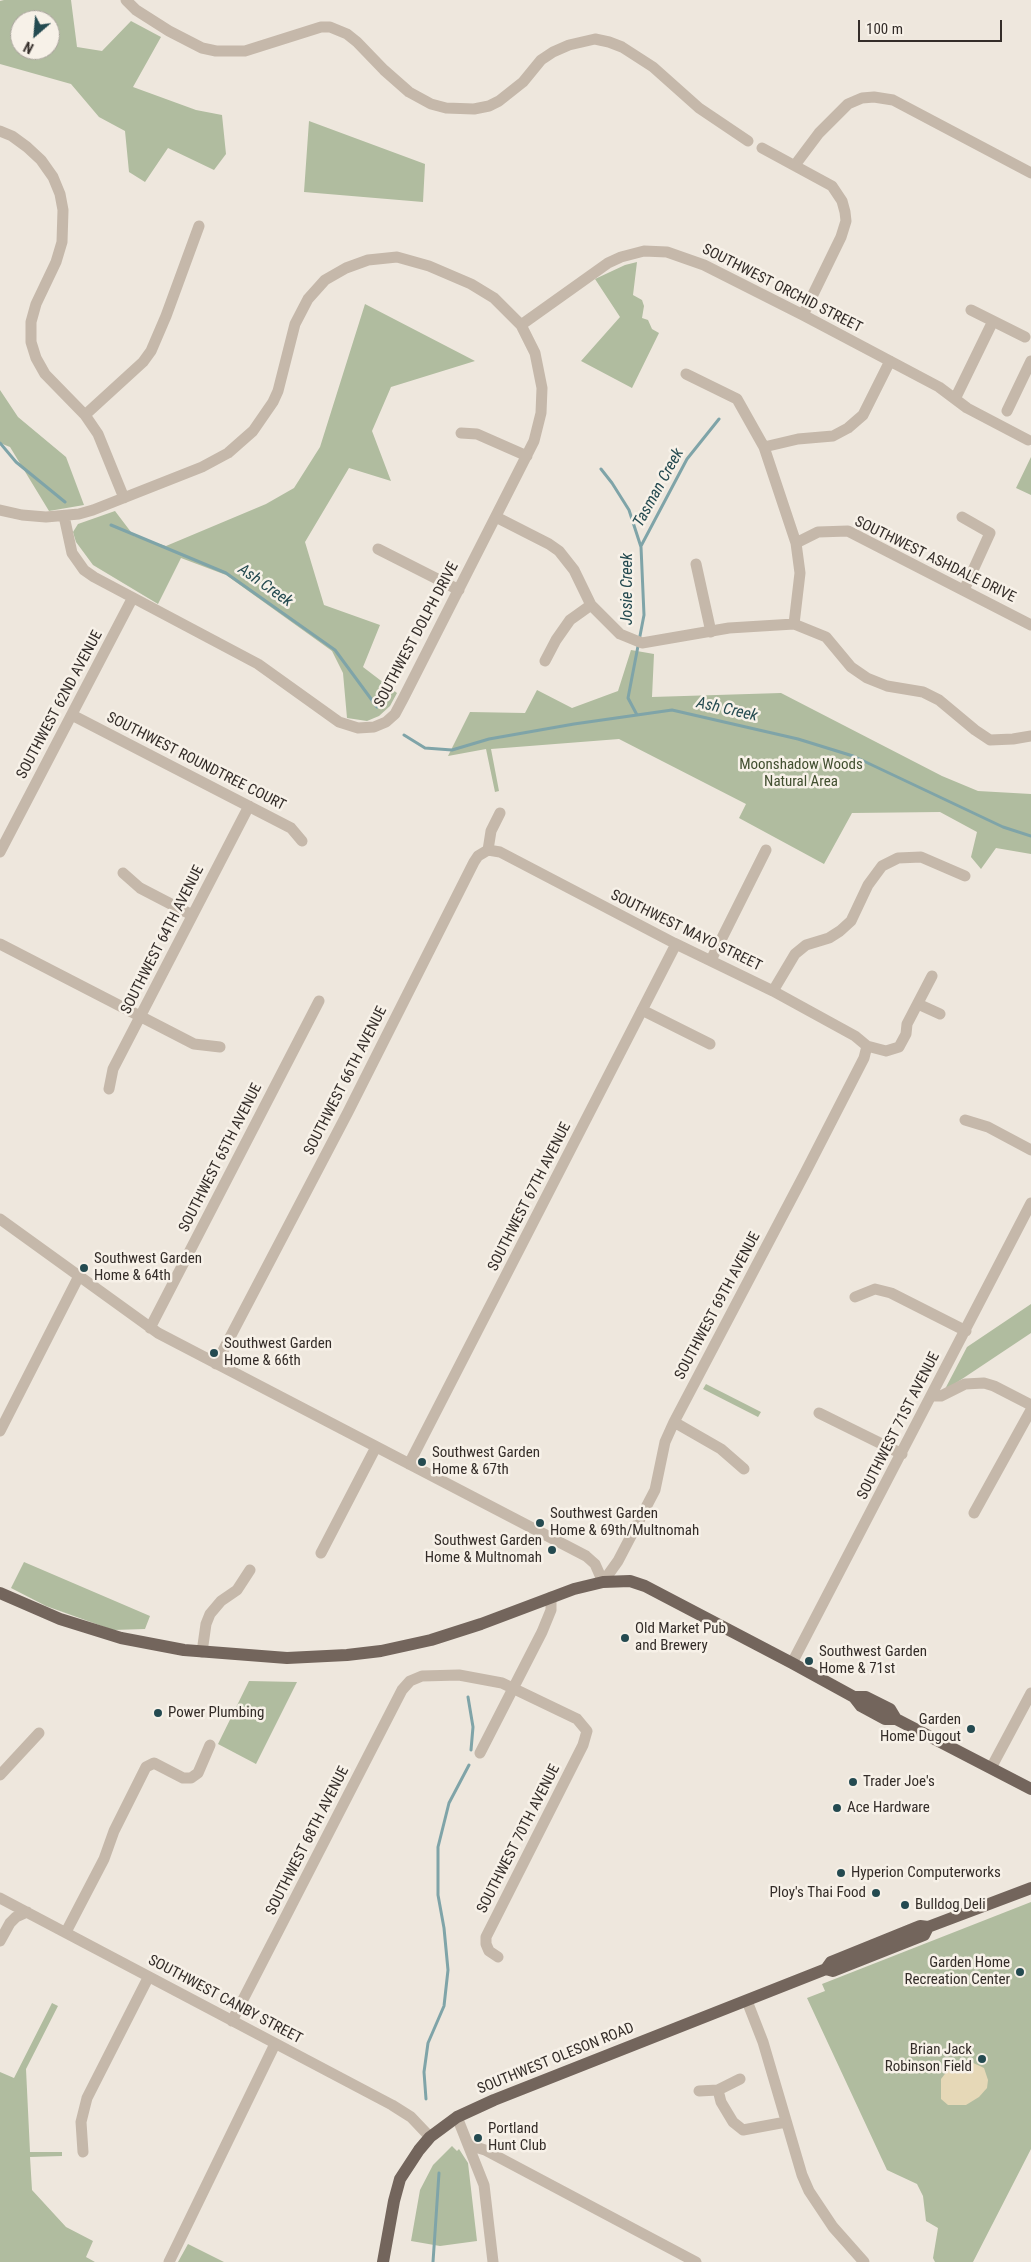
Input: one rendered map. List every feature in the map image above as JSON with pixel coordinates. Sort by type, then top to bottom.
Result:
[{"type":"main road","points":[[0,1593],[40,1612],[95,1632],[154,1646],[202,1652],[287,1658],[316,1658],[380,1650],[431,1640],[458,1632],[550,1597],[602,1582],[623,1580],[645,1586],[854,1697],[866,1697],[890,1709],[896,1719],[1031,1789]]},
{"type":"main road","name":"SOUTHWEST OLESON ROAD","points":[[383,2262],[400,2179],[408,2164],[430,2137],[457,2117],[494,2100],[826,1969],[833,1971],[924,1935],[928,1928],[1031,1888]]},
{"type":"street","points":[[126,0],[136,10],[169,32],[202,48],[216,51],[245,52],[321,27],[330,26],[347,34],[357,42],[409,92],[431,104],[446,108],[489,106],[499,101],[523,82],[542,60],[553,52],[569,45],[594,39],[609,42],[622,47],[654,68],[699,108],[748,140]]},
{"type":"street","points":[[795,165],[819,133],[848,104],[862,98],[874,97],[893,100],[1031,173]]},
{"type":"street","points":[[0,131],[27,146],[41,160],[53,177],[60,194],[63,210],[62,242],[56,262],[36,304],[31,322],[31,342],[36,358],[45,374],[85,415],[98,434],[124,498]]},
{"type":"street","points":[[762,148],[832,186],[842,201],[846,221],[842,237],[803,315]]},
{"type":"street","points":[[85,415],[143,362],[151,351],[199,226]]},
{"type":"street","name":"SOUTHWEST ORCHID STREET","points":[[521,324],[608,262],[632,254],[656,251],[686,257],[803,315],[939,387],[967,408],[1028,440]]},
{"type":"street","points":[[0,510],[22,515],[64,516],[93,510],[216,460],[228,453],[253,431],[278,391],[295,324],[308,300],[325,280],[346,268],[368,260],[397,257],[429,266],[471,284],[494,298],[521,324]]},
{"type":"street","points":[[971,310],[1025,337]]},
{"type":"street","points":[[955,399],[992,320]]},
{"type":"street","name":"SOUTHWEST DOLPH DRIVE","points":[[64,516],[68,543],[77,562],[94,577],[132,599],[258,664],[339,722],[358,728],[374,727],[386,722],[395,714],[496,517],[538,428],[542,388],[534,352],[521,324]]},
{"type":"street","points":[[1007,411],[1031,361]]},
{"type":"street","points":[[764,447],[798,439],[833,436],[848,428],[863,415],[890,362]]},
{"type":"street","points":[[686,374],[737,400],[764,447],[796,543],[800,573],[794,624]]},
{"type":"street","points":[[461,434],[478,434],[526,456]]},
{"type":"street","points":[[496,517],[549,544],[558,551],[574,570],[591,605],[620,634],[642,643],[729,628],[794,624],[826,637],[851,667],[867,678],[887,686],[923,692],[939,700],[974,730],[990,740],[1013,740],[1031,736]]},
{"type":"street","points":[[962,517],[990,533],[964,590]]},
{"type":"street","name":"SOUTHWEST ASHDALE DRIVE","points":[[796,543],[818,532],[848,531],[1031,625]]},
{"type":"street","points":[[378,549],[459,590]]},
{"type":"street","points":[[696,564],[711,632]]},
{"type":"street","name":"SOUTHWEST 62ND AVENUE","points":[[0,852],[132,599]]},
{"type":"street","points":[[545,661],[556,640],[570,620],[591,605]]},
{"type":"street","name":"SOUTHWEST ROUNDTREE COURT","points":[[72,715],[291,828],[302,841]]},
{"type":"street","name":"SOUTHWEST 64TH AVENUE","points":[[109,1090],[113,1069],[249,806]]},
{"type":"street","name":"SOUTHWEST 66TH AVENUE","points":[[216,1364],[348,1112],[474,862],[478,856],[488,850],[492,831],[500,813]]},
{"type":"street","name":"SOUTHWEST MAYO STREET","points":[[488,850],[500,852],[676,944],[773,991],[855,1036],[867,1046]]},
{"type":"street","points":[[711,960],[766,850]]},
{"type":"street","points":[[773,991],[795,954],[806,945],[829,938],[851,921],[868,885],[882,866],[898,858],[921,857],[965,876]]},
{"type":"street","points":[[123,873],[140,888],[192,915]]},
{"type":"street","points":[[0,944],[194,1044],[220,1047]]},
{"type":"street","name":"SOUTHWEST 67TH AVENUE","points":[[409,1464],[676,944]]},
{"type":"street","points":[[867,1046],[886,1051],[899,1047],[932,976]]},
{"type":"street","name":"SOUTHWEST 65TH AVENUE","points":[[150,1328],[319,1001]]},
{"type":"street","points":[[918,1004],[940,1014]]},
{"type":"street","points":[[642,1010],[710,1044]]},
{"type":"street","name":"SOUTHWEST 69TH AVENUE","points":[[602,1582],[618,1561],[655,1490],[665,1442],[674,1422],[805,1173],[864,1058],[867,1046]]},
{"type":"street","points":[[965,1120],[988,1127],[1031,1150]]},
{"type":"street","name":"SOUTHWEST 71ST AVENUE","points":[[792,1663],[1031,1203]]},
{"type":"street","points":[[0,1219],[150,1328],[586,1556],[595,1564],[602,1582]]},
{"type":"street","points":[[0,1431],[79,1276]]},
{"type":"street","points":[[855,1297],[875,1289],[882,1290],[966,1331]]},
{"type":"street","points":[[932,1396],[940,1396],[965,1384],[984,1383],[994,1386],[1031,1405]]},
{"type":"street","points":[[974,1513],[1031,1410]]},
{"type":"street","points":[[819,1413],[902,1454]]},
{"type":"street","points":[[674,1422],[721,1449],[744,1469]]},
{"type":"street","points":[[321,1554],[376,1447]]},
{"type":"street","points":[[202,1652],[206,1624],[210,1614],[221,1601],[237,1590],[250,1570]]},
{"type":"street","points":[[480,1753],[548,1618],[552,1605],[550,1597]]},
{"type":"street","name":"SOUTHWEST 68TH AVENUE","points":[[232,2021],[397,1699],[406,1685],[415,1678],[432,1674],[459,1675],[502,1683],[513,1688]]},
{"type":"street","name":"SOUTHWEST 70TH AVENUE","points":[[498,1957],[489,1951],[486,1937],[583,1745],[587,1731],[577,1720],[513,1688]]},
{"type":"street","points":[[991,1768],[1031,1693]]},
{"type":"street","points":[[0,1775],[39,1733]]},
{"type":"street","points":[[66,1932],[104,1859],[114,1830],[146,1767],[154,1763],[183,1778],[190,1778],[198,1773],[210,1745]]},
{"type":"street","name":"SOUTHWEST CANBY STREET","points":[[0,1898],[402,2111],[419,2124],[430,2137]]},
{"type":"street","points":[[0,1941],[10,1923],[16,1917],[27,1912]]},
{"type":"street","points":[[83,2152],[81,2122],[87,2098],[148,1978]]},
{"type":"street","points":[[747,2001],[763,2042],[798,2165],[809,2190],[833,2227],[864,2262]]},
{"type":"street","points":[[169,2262],[275,2044]]},
{"type":"street","points":[[699,2091],[718,2090],[740,2078]]},
{"type":"street","points":[[718,2090],[721,2102],[733,2122],[743,2130],[786,2122]]},
{"type":"street","points":[[457,2117],[484,2185],[493,2262]]},
{"type":"street","points":[[469,2145],[485,2150],[696,2262]]},
{"type":"green space","points":[[71,0],[77,47],[102,51],[131,21],[161,37],[133,87],[196,110],[222,115],[226,154],[214,170],[168,148],[145,182],[129,172],[125,131],[99,117],[71,84],[0,64],[0,1]]},
{"type":"green space","points":[[309,121],[425,164],[423,202],[304,192]]},
{"type":"green space","points":[[637,262],[633,295],[642,300],[644,306],[642,318],[648,320],[652,329],[659,333],[632,388],[581,361],[620,317],[595,279],[625,265]]},
{"type":"green space","points":[[365,304],[475,361],[391,387],[372,431],[391,481],[349,468],[305,542],[324,605],[380,625],[363,667],[397,693],[390,706],[379,716],[367,721],[347,718],[343,673],[332,651],[226,575],[181,558],[158,604],[93,565],[76,542],[73,532],[78,524],[115,511],[134,536],[166,546],[266,504],[294,488],[320,447]]},
{"type":"green space","points":[[0,390],[18,417],[66,457],[84,505],[49,511],[10,447],[0,443]]},
{"type":"green space","points":[[1031,457],[1031,495],[1016,488]]},
{"type":"green space","name":"Moonshadow Woods Natural Area","points":[[631,650],[654,654],[652,697],[781,693],[942,776],[978,791],[1031,794],[1031,854],[996,848],[981,869],[971,857],[977,832],[940,812],[852,813],[824,864],[739,818],[746,804],[619,739],[491,749],[499,791],[495,792],[486,749],[448,756],[470,712],[525,713],[537,690],[572,708],[618,691]]},
{"type":"green space","points":[[1031,1304],[1031,1333],[944,1391],[967,1347]]},
{"type":"green space","points":[[706,1384],[761,1412],[758,1417],[703,1389]]},
{"type":"green space","points":[[24,1562],[150,1616],[145,1629],[113,1630],[46,1606],[11,1588]]},
{"type":"green space","points":[[249,1681],[297,1682],[256,1764],[218,1744]]},
{"type":"green space","name":"Garden Home Recreation Center","points":[[1031,1902],[1031,2149],[973,2262],[935,2262],[933,2258],[938,2228],[926,2221],[923,2196],[917,2184],[887,2170],[807,1998],[825,1991],[822,1984]]},
{"type":"green space","points":[[52,2003],[58,2006],[26,2069],[30,2152],[62,2152],[62,2156],[30,2157],[32,2190],[66,2227],[93,2241],[86,2257],[95,2262],[0,2262],[0,2072],[14,2078]]},
{"type":"green space","points":[[452,2146],[457,2151],[459,2149],[468,2163],[477,2241],[440,2246],[411,2241],[420,2190],[433,2165]]},
{"type":"green space","points":[[188,2244],[224,2262],[178,2262]]},
{"type":"sand","points":[[967,2060],[984,2068],[988,2080],[987,2088],[979,2097],[966,2105],[948,2105],[941,2099],[941,2079],[951,2066]]},
{"type":"waterway","name":"Tasman Creek","points":[[641,546],[687,459],[719,419]]},
{"type":"waterway","name":"Ash Creek","points":[[0,443],[16,462],[65,502]]},
{"type":"waterway","name":"Josie Creek","points":[[601,469],[629,510],[641,547],[644,615],[628,698],[637,715]]},
{"type":"waterway","name":"Ash Creek","points":[[111,525],[226,573],[335,650],[377,707]]},
{"type":"waterway","name":"Ash Creek","points":[[404,735],[425,748],[452,750],[489,739],[574,724],[672,710],[798,739],[853,756],[1003,827],[1031,836]]},
{"type":"waterway","points":[[468,1697],[473,1727],[471,1750]]},
{"type":"waterway","points":[[426,2099],[424,2072],[428,2043],[444,2006],[448,1970],[444,1928],[438,1895],[438,1847],[449,1803],[469,1765]]},
{"type":"waterway","points":[[433,2262],[439,2173]]},
{"type":"place","name":"Southwest Garden Home & 64th","points":[[84,1268]]},
{"type":"place","name":"Southwest Garden Home & 66th","points":[[214,1353]]},
{"type":"place","name":"Southwest Garden Home & 67th","points":[[422,1462]]},
{"type":"place","name":"Southwest Garden Home & 69th/Multnomah","points":[[540,1523]]},
{"type":"place","name":"Southwest Garden Home & Multnomah","points":[[552,1550]]},
{"type":"place","name":"Old Market Pub and Brewery","points":[[625,1638]]},
{"type":"place","name":"Southwest Garden Home & 71st","points":[[809,1661]]},
{"type":"place","name":"Power Plumbing","points":[[158,1713]]},
{"type":"place","name":"Garden Home Dugout","points":[[971,1729]]},
{"type":"place","name":"Trader Joe's","points":[[853,1782]]},
{"type":"place","name":"Ace Hardware","points":[[837,1808]]},
{"type":"place","name":"Hyperion Computerworks","points":[[841,1873]]},
{"type":"place","name":"Ploy's Thai Food","points":[[876,1893]]},
{"type":"place","name":"Bulldog Deli","points":[[905,1905]]},
{"type":"place","name":"Garden Home Recreation Center","points":[[1020,1972]]},
{"type":"place","name":"Brian Jack Robinson Field","points":[[982,2059]]},
{"type":"place","name":"Portland Hunt Club","points":[[478,2138]]}]
